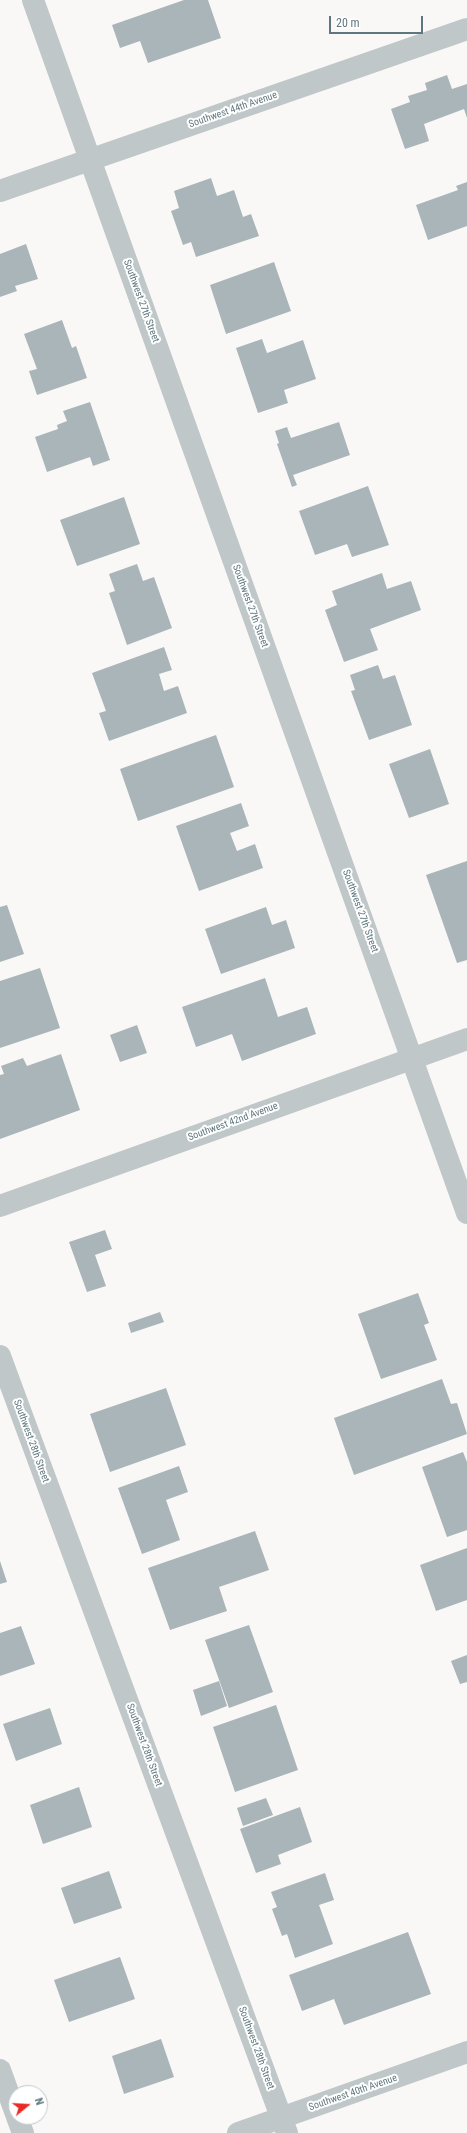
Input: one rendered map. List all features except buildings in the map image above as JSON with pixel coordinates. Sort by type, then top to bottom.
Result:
[{"type":"street","name":"Southwest 27th Street","points":[[33,0],[413,1058],[467,1213]]},
{"type":"street","name":"Southwest 44th Avenue","points":[[0,191],[467,29]]},
{"type":"street","name":"Southwest 42nd Avenue","points":[[0,1206],[467,1039]]},
{"type":"street","name":"Southwest 28th Street","points":[[0,1356],[284,2125]]},
{"type":"street","name":"Southwest 40th Avenue","points":[[238,2133],[284,2125],[467,2052]]},
{"type":"street","points":[[0,2070],[8,2092]]}]
